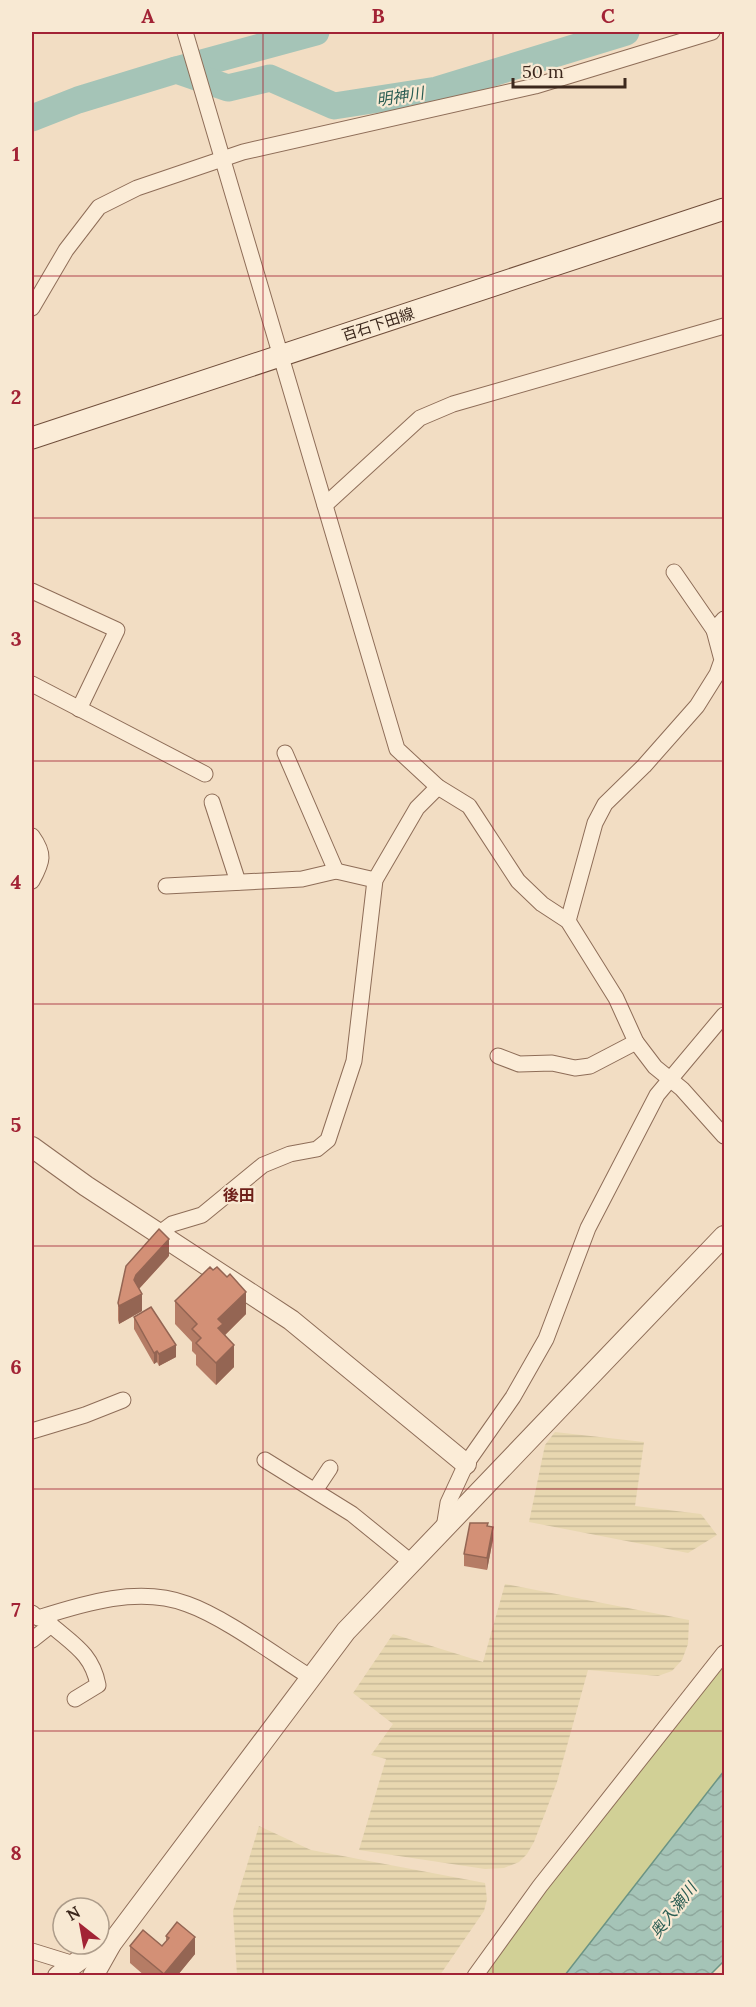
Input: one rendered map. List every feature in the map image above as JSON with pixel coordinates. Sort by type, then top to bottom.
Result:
[{"type":"main road","name":"百石下田線","points":[[32,438],[724,209]]},
{"type":"street","points":[[185,32],[397,750],[438,787],[469,806],[518,881],[542,904],[568,921],[616,998],[636,1042],[655,1067],[682,1089],[724,1136]]},
{"type":"street","points":[[32,308],[66,250],[99,207],[137,188],[223,157],[353,125],[535,86],[712,32]]},
{"type":"street","points":[[325,505],[420,418],[453,404],[724,326]]},
{"type":"street","points":[[568,921],[595,823],[605,804],[644,766],[697,706],[717,674],[722,660],[719,624],[674,572]]},
{"type":"street","points":[[32,591],[117,630],[79,709]]},
{"type":"street","points":[[32,684],[205,774]]},
{"type":"street","points":[[285,753],[336,871]]},
{"type":"street","points":[[160,1233],[172,1224],[202,1215],[263,1165],[290,1154],[317,1149],[328,1140],[354,1061],[375,880],[417,808],[438,787]]},
{"type":"street","points":[[212,802],[238,882]]},
{"type":"street","points":[[32,836],[40,848],[42,858],[32,881]]},
{"type":"street","points":[[166,886],[302,879],[336,871],[375,880]]},
{"type":"street","points":[[444,1528],[448,1503],[466,1464],[513,1397],[546,1339],[588,1228],[657,1095],[668,1079],[724,1015]]},
{"type":"street","points":[[498,1056],[519,1064],[552,1064],[575,1068],[590,1066],[636,1042]]},
{"type":"street","points":[[32,1147],[291,1320],[466,1464]]},
{"type":"street","points":[[111,1944],[346,1631],[724,1236]]},
{"type":"street","points":[[32,1431],[85,1415],[123,1400]]},
{"type":"street","points":[[265,1460],[316,1489],[352,1514],[411,1562]]},
{"type":"street","points":[[316,1489],[330,1468]]},
{"type":"street","points":[[32,1640],[43,1618],[110,1599],[162,1598],[187,1604],[310,1677]]},
{"type":"street","points":[[43,1618],[88,1657],[95,1671],[98,1685],[75,1699]]},
{"type":"street","points":[[476,1976],[540,1886],[724,1653]]},
{"type":"street","points":[[32,1951],[66,1970],[85,1956]]},
{"type":"street","points":[[93,1976],[104,1956]]},
{"type":"shaded area","points":[[555,1432],[644,1442],[635,1506],[701,1514],[717,1535],[688,1553],[529,1522],[545,1445]]},
{"type":"shaded area","points":[[505,1584],[689,1620],[688,1644],[682,1660],[672,1671],[658,1676],[588,1670],[557,1782],[534,1842],[519,1862],[504,1868],[485,1869],[359,1850],[386,1759],[371,1755],[393,1724],[353,1693],[393,1634],[483,1662]]},
{"type":"shaded area","points":[[724,1665],[724,1771],[565,1975],[485,1976],[546,1890]]},
{"type":"shaded area","points":[[259,1826],[311,1850],[485,1883],[487,1899],[484,1911],[440,1975],[237,1975],[233,1911]]},
{"type":"water","name":"奥入瀬川","points":[[724,1771],[724,1961],[710,1975],[565,1975]]},
{"type":"building","points":[[159,1229],[169,1239],[136,1275],[134,1280],[142,1294],[119,1306],[126,1266]]},
{"type":"building","points":[[210,1267],[213,1270],[217,1267],[227,1277],[230,1274],[246,1292],[218,1319],[223,1324],[218,1328],[234,1345],[216,1363],[196,1343],[201,1338],[192,1329],[197,1324],[175,1301]]},
{"type":"building","points":[[151,1307],[176,1345],[159,1354],[157,1351],[154,1353],[134,1317]]},
{"type":"building","points":[[470,1523],[488,1523],[487,1526],[493,1527],[487,1558],[464,1554]]},
{"type":"building","points":[[177,1922],[195,1937],[164,1974],[130,1946],[143,1930],[162,1946],[169,1938],[166,1936]]},
{"type":"waterway","name":"明神川","points":[[176,70],[316,32]]},
{"type":"waterway","name":"明神川","points":[[32,118],[78,100],[176,70],[228,88],[270,78],[334,106],[437,90],[626,32]]},
{"type":"district","name":"後田","points":[[239,1195]]}]
